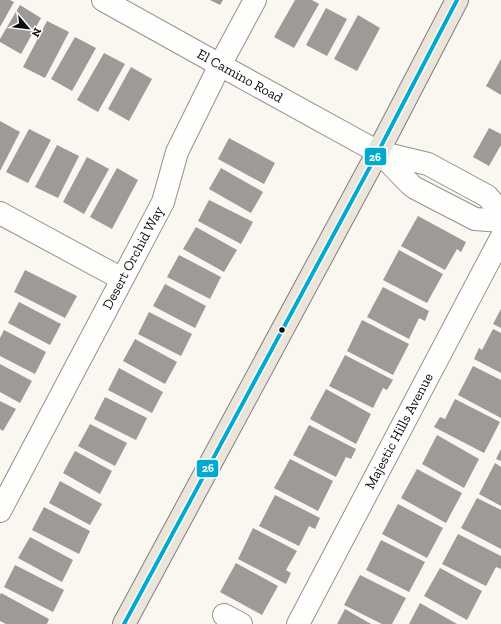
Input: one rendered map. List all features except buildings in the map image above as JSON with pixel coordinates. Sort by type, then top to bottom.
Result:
[{"type":"main road","points":[[124,624],[378,152],[457,0]]},
{"type":"street","name":"El Camino Road","points":[[103,0],[378,152],[428,164],[486,196],[501,212]]},
{"type":"street","name":"Desert Orchid Way","points":[[0,511],[163,202],[177,152],[220,65],[256,0]]},
{"type":"street","name":"El Camino Road","points":[[378,152],[410,184],[416,188],[475,219],[501,221]]},
{"type":"street","points":[[454,208],[467,185]]},
{"type":"street","points":[[0,213],[122,279]]},
{"type":"street","name":"Majestic Hills Avenue","points":[[298,624],[501,238]]},
{"type":"transit line","name":"26","points":[[124,624],[378,152],[457,0]]}]
